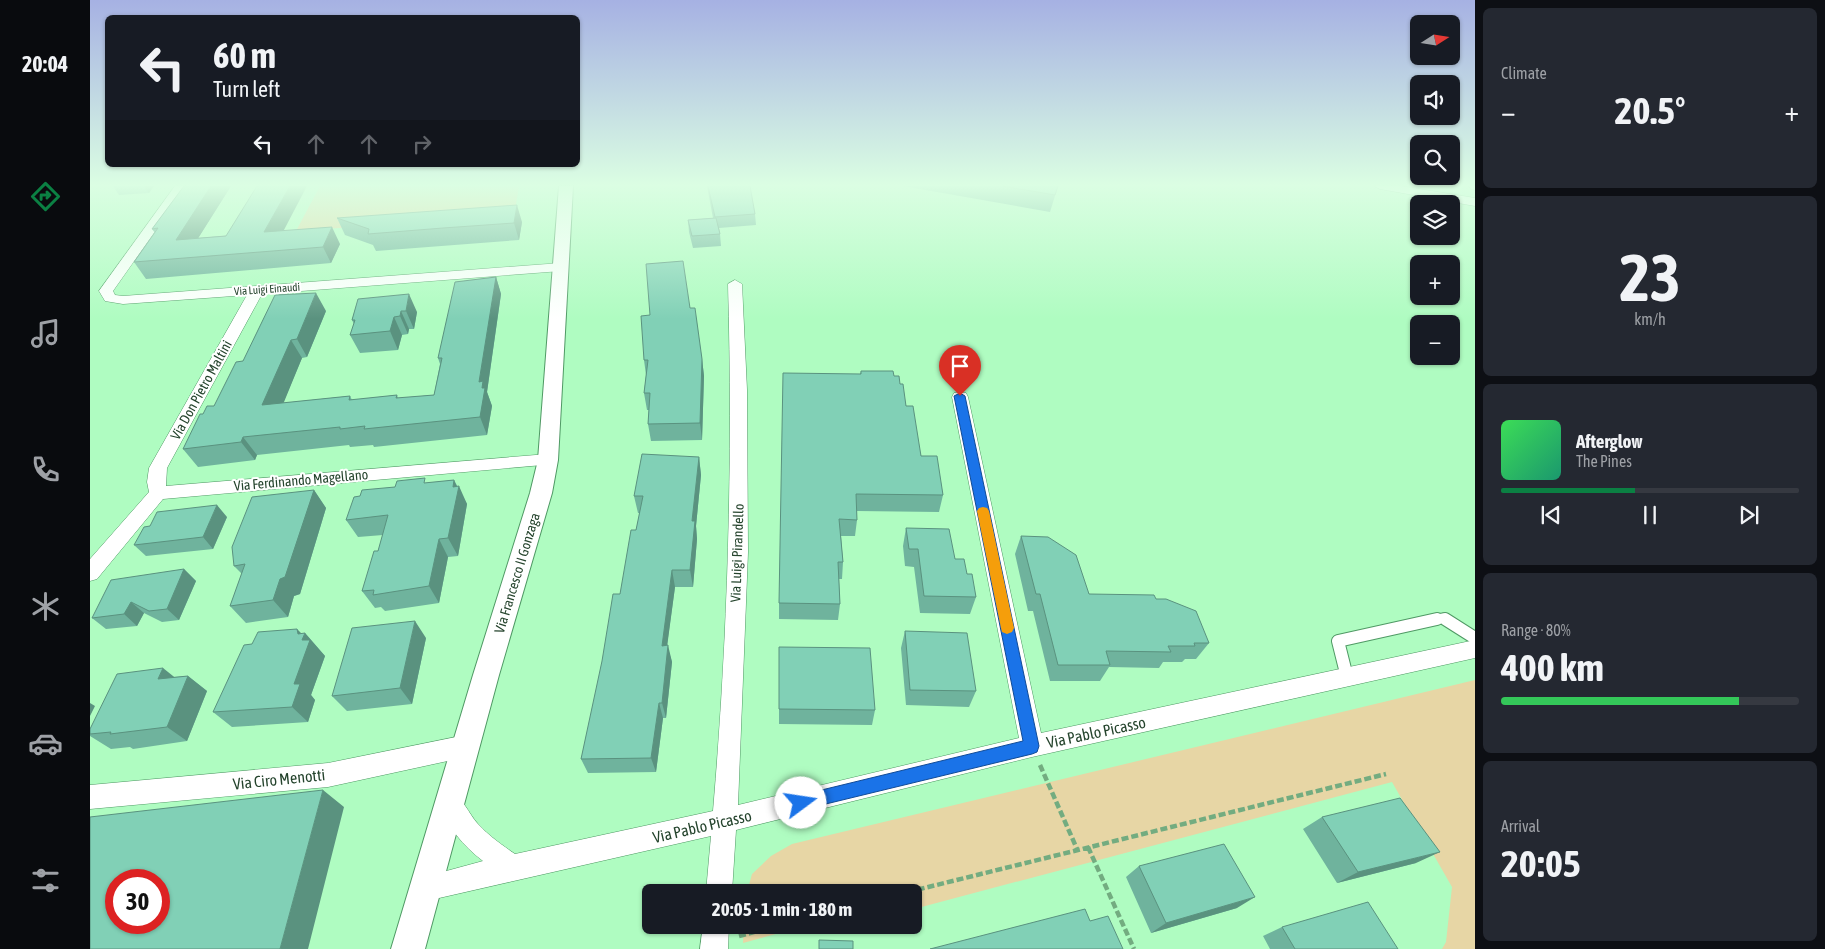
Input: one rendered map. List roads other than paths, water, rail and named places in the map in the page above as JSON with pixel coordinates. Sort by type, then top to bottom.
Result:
[{"type":"street","name":"Via Luigi Einaudi","points":[[149,230],[106,290],[110,298],[124,300],[561,268]]},
{"type":"street","name":"Via Francesco II Gonzaga","points":[[408,949],[541,493],[548,460],[563,230]]},
{"type":"street","name":"Via Luigi Pirandello","points":[[720,884],[738,552],[740,390],[735,284]]},
{"type":"street","name":"Via Don Pietro Maltini","points":[[158,493],[156,482],[158,468],[257,290]]},
{"type":"street","points":[[960,396],[1032,746]]},
{"type":"street","name":"Via Ferdinando Magellano","points":[[158,493],[548,460]]},
{"type":"street","points":[[90,573],[158,493]]},
{"type":"street","name":"Via Pablo Picasso","points":[[426,888],[724,821],[1032,746],[1475,649]]},
{"type":"street","name":"Via Ciro Menotti","points":[[90,797],[328,774],[466,746]]},
{"type":"street","points":[[450,804],[470,834],[490,853],[513,867]]},
{"type":"street","points":[[714,949],[715,934]]},
{"type":"lane","points":[[1347,677],[1338,641],[1443,618],[1475,638]]}]
